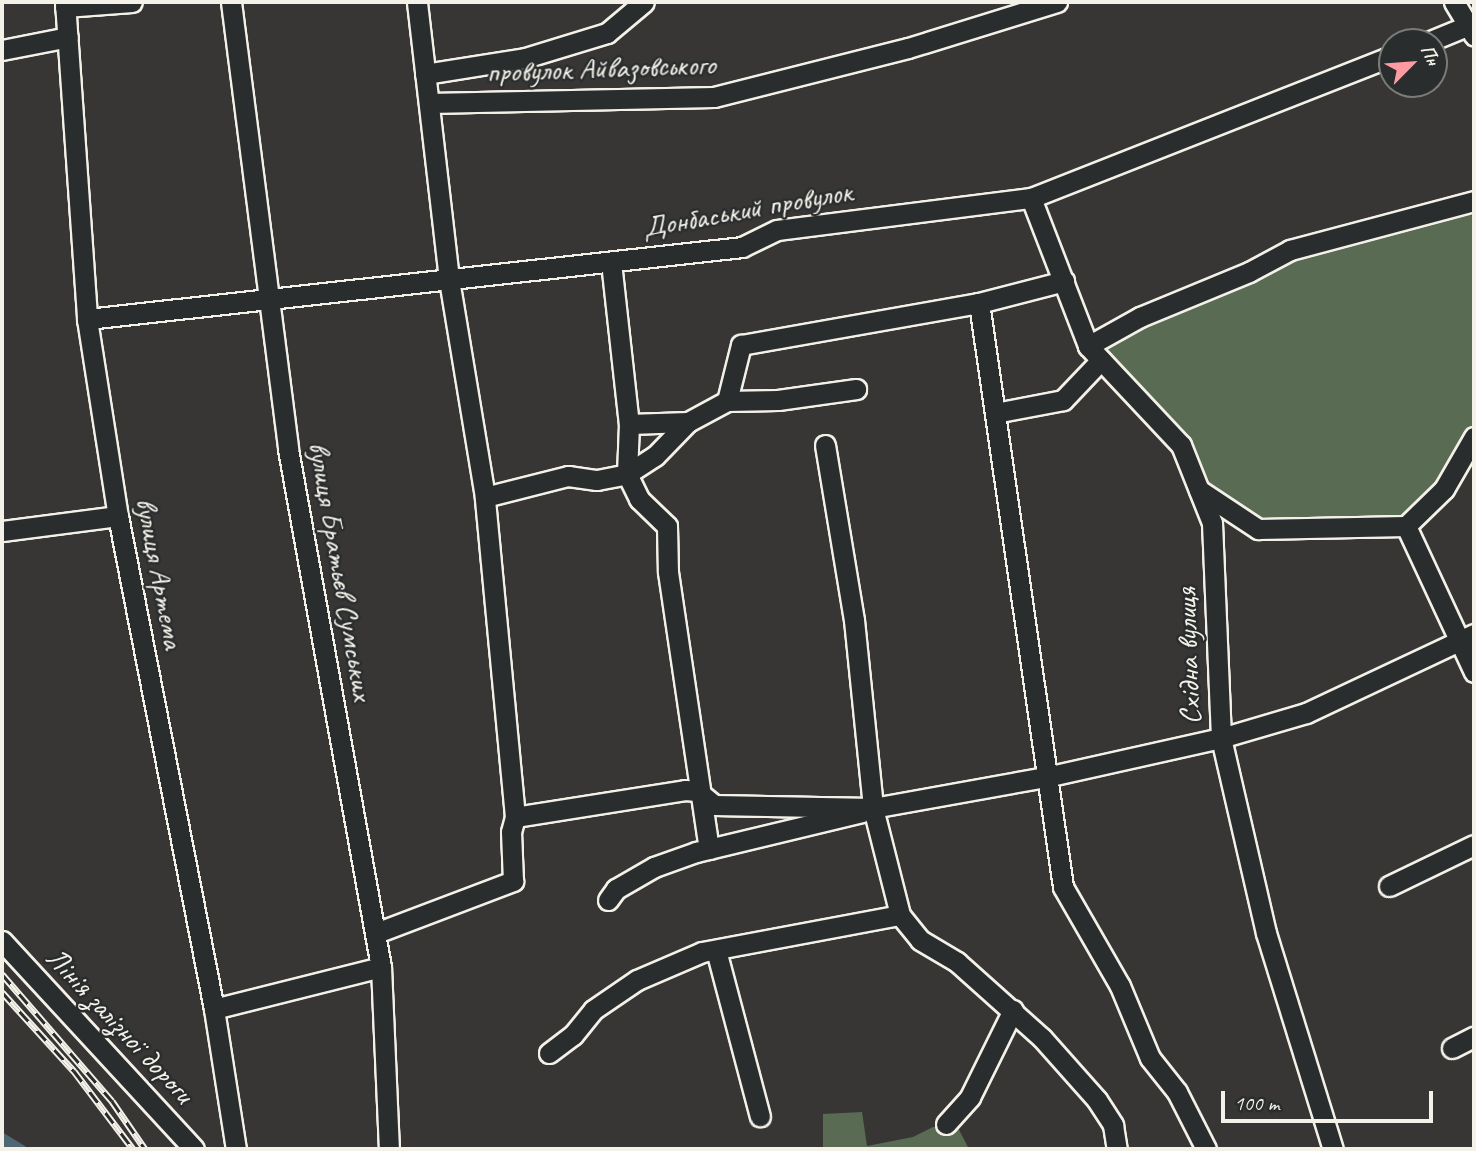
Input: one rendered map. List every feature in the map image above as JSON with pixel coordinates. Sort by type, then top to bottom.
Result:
[{"type":"street","points":[[65,4],[132,2]]},
{"type":"street","name":"вулиця Братьєв Сумських","points":[[231,2],[288,449],[381,967],[389,1149]]},
{"type":"street","points":[[376,933],[513,881],[511,832],[515,817],[485,497],[449,279],[416,2]]},
{"type":"street","points":[[425,74],[525,58],[607,33],[644,2]]},
{"type":"street","name":"провулок Айвазовського","points":[[429,103],[714,97],[908,48],[1057,2]]},
{"type":"street","points":[[1448,36],[1472,28],[1454,2]]},
{"type":"street","name":"вулиця Артема","points":[[65,4],[87,319],[118,516],[214,1009],[236,1149]]},
{"type":"street","points":[[2,50],[68,37]]},
{"type":"street","name":"Донбаський провулок","points":[[87,319],[267,297],[742,247],[777,230],[1031,198],[1378,62]]},
{"type":"street","name":"Східна вулиця","points":[[1031,198],[1095,353],[1181,445],[1212,523],[1221,738],[1266,933],[1333,1149]]},
{"type":"street","points":[[995,413],[1063,400],[1095,353],[1140,317],[1249,272],[1290,250],[1474,201]]},
{"type":"street","points":[[611,262],[629,424],[627,474],[639,499],[667,526],[668,572],[697,791],[709,849]]},
{"type":"street","points":[[727,401],[741,345],[979,303],[1064,281]]},
{"type":"street","points":[[979,303],[1063,887],[1120,986],[1150,1058],[1177,1092],[1206,1149]]},
{"type":"street","points":[[485,497],[568,476],[597,480],[627,474],[655,456],[688,422],[727,401],[778,400],[856,389]]},
{"type":"street","points":[[629,424],[688,422]]},
{"type":"street","points":[[1199,490],[1258,529],[1406,526],[1444,489],[1474,437]]},
{"type":"street","points":[[825,445],[854,620],[873,808],[900,915],[920,940],[957,962],[1013,1010],[1097,1100],[1113,1125],[1117,1149]]},
{"type":"street","points":[[2,531],[118,516]]},
{"type":"street","points":[[1406,526],[1467,637],[1474,672]]},
{"type":"street","points":[[608,900],[616,890],[654,867],[709,849],[838,821],[873,808],[1046,777],[1221,738],[1306,713],[1467,637]]},
{"type":"street","points":[[515,817],[697,791],[714,805],[873,808]]},
{"type":"street","points":[[1389,886],[1474,845]]},
{"type":"street","points":[[549,1053],[573,1035],[593,1010],[637,979],[716,950],[900,915]]},
{"type":"street","name":"Лінія залізної дороги","points":[[2,941],[194,1149]]},
{"type":"street","points":[[716,950],[760,1116]]},
{"type":"street","points":[[214,1009],[381,967]]},
{"type":"street","points":[[946,1124],[970,1097],[1013,1010]]},
{"type":"street","points":[[1452,1048],[1474,1037]]},
{"type":"green space","points":[[1470,212],[1474,222],[1474,427],[1462,436],[1434,489],[1402,515],[1297,527],[1249,516],[1213,490],[1186,436],[1104,350],[1139,323],[1293,253]]},
{"type":"green space","points":[[862,1112],[867,1146],[913,1137],[933,1127],[958,1128],[969,1149],[823,1149],[823,1114]]},
{"type":"water","points":[[2,1132],[25,1146],[28,1149],[2,1149]]},
{"type":"railway","points":[[2,974],[112,1101],[145,1149]]},
{"type":"railway","points":[[2,992],[74,1071],[133,1149]]}]
